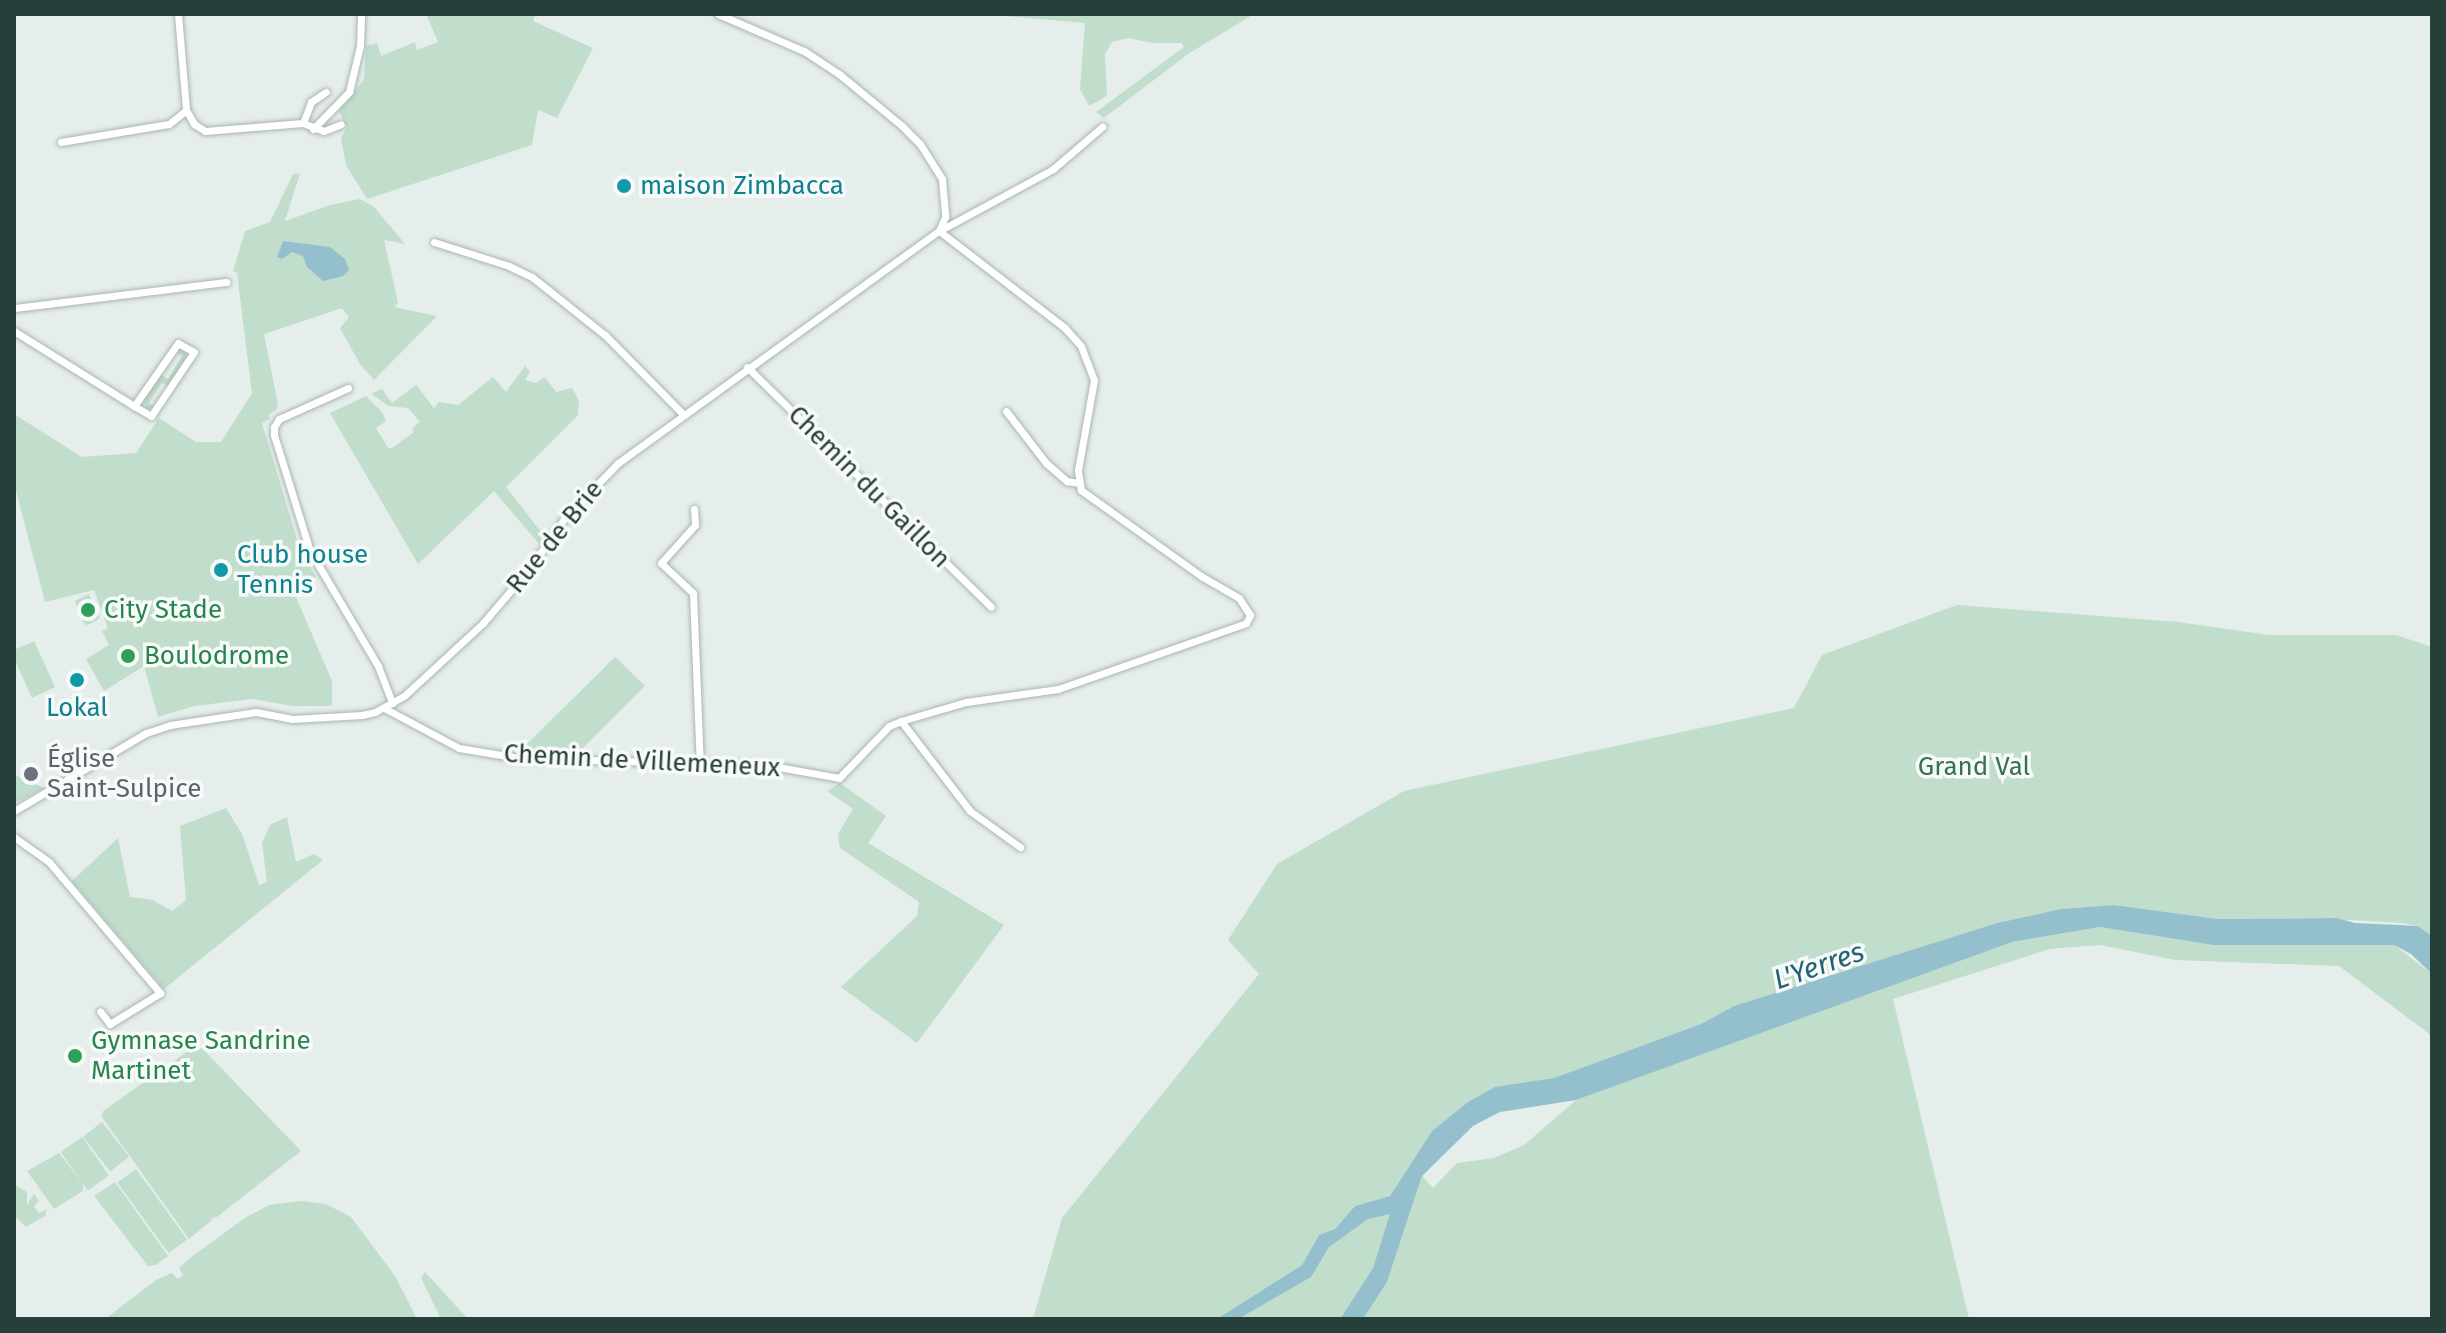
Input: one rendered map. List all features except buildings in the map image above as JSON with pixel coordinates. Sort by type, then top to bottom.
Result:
[{"type":"street","points":[[178,14],[186,110],[194,124],[205,131],[303,123],[324,131],[341,124]]},
{"type":"street","points":[[313,129],[349,92],[360,46],[361,14]]},
{"type":"street","points":[[718,14],[804,51],[839,74],[902,126],[920,144],[942,179],[945,217],[939,231],[1065,328],[1081,346],[1094,380],[1078,483],[1067,481],[1046,463],[1006,411]]},
{"type":"street","points":[[303,123],[311,102],[326,92]]},
{"type":"street","points":[[61,142],[169,124],[186,110]]},
{"type":"street","name":"Rue de Brie","points":[[14,811],[146,733],[170,725],[256,712],[316,720],[384,708],[392,703],[483,623],[584,496],[618,463],[939,231],[1053,169],[1102,127]]},
{"type":"street","points":[[434,242],[509,266],[532,277],[605,335],[683,414]]},
{"type":"street","points":[[14,308],[226,282]]},
{"type":"street","points":[[14,331],[134,406],[151,416],[194,352],[178,343],[134,406]]},
{"type":"street","name":"Chemin du Gaillon","points":[[747,367],[991,607]]},
{"type":"street","points":[[348,388],[279,419],[274,435],[310,551],[378,666],[392,703]]},
{"type":"street","name":"Chemin de Villemeneux","points":[[384,708],[459,748],[573,763],[767,765],[839,778],[889,726],[901,721],[966,702],[1058,689],[1246,623],[1250,615],[1239,598],[1201,576],[1088,497],[1078,483]]},
{"type":"street","points":[[694,509],[695,525],[661,563],[693,593],[700,765]]},
{"type":"street","points":[[901,721],[970,811],[1020,847]]},
{"type":"street","points":[[14,837],[49,862],[160,993],[110,1024],[100,1011]]},
{"type":"green space","points":[[426,14],[536,14],[533,21],[593,48],[557,118],[538,110],[532,145],[367,199],[346,165],[341,138],[347,127],[339,111],[364,80],[366,46],[377,43],[381,56],[415,42],[417,50],[438,42]]},
{"type":"green space","points":[[982,14],[1254,14],[1188,54],[1104,118],[1096,112],[1184,47],[1181,43],[1153,43],[1128,38],[1112,42],[1105,54],[1107,96],[1089,106],[1080,89],[1085,23]]},
{"type":"green space","points":[[300,173],[285,221],[330,205],[360,199],[374,207],[405,244],[384,240],[398,303],[394,307],[437,316],[374,380],[360,364],[340,328],[349,317],[342,308],[264,334],[278,404],[276,410],[269,414],[270,419],[262,423],[298,543],[316,578],[293,590],[332,681],[332,706],[292,706],[253,699],[194,706],[158,717],[144,666],[104,691],[86,659],[109,645],[102,631],[108,628],[94,590],[45,602],[14,483],[14,414],[82,457],[136,453],[159,418],[196,442],[221,442],[252,393],[237,273],[233,271],[245,231],[270,222],[293,174]]},
{"type":"green space","points":[[185,350],[186,358],[168,386],[162,383],[149,403],[155,407],[146,409],[144,400],[161,375],[168,379],[182,356],[177,352]]},
{"type":"green space","points":[[525,366],[530,372],[525,380],[536,383],[545,377],[556,392],[572,388],[579,401],[578,415],[506,487],[545,537],[540,545],[494,491],[418,564],[330,413],[366,396],[382,412],[386,421],[376,428],[388,448],[392,448],[414,432],[412,428],[420,422],[408,408],[389,406],[371,394],[382,389],[392,403],[416,385],[434,408],[439,402],[458,405],[493,377],[506,392]]},
{"type":"green space","name":"City Stade","points":[[89,594],[100,618],[88,625],[84,624],[75,601]]},
{"type":"green space","name":"Grand Val","points":[[1957,605],[2178,622],[2269,635],[2396,635],[2432,647],[2432,936],[2418,926],[2403,923],[2315,918],[2218,919],[2114,905],[2061,909],[1997,923],[1734,1006],[1701,1024],[1554,1078],[1495,1088],[1468,1102],[1432,1131],[1390,1196],[1355,1206],[1335,1229],[1319,1235],[1302,1265],[1217,1319],[1033,1319],[1062,1218],[1259,974],[1228,940],[1277,864],[1404,791],[1794,708],[1822,655]]},
{"type":"green space","points":[[34,641],[55,687],[32,698],[14,658],[14,650]]},
{"type":"green space","points":[[615,657],[645,686],[574,757],[520,751]]},
{"type":"green space","points":[[14,777],[44,788],[14,804]]},
{"type":"green space","points":[[840,783],[886,816],[868,843],[1004,925],[917,1043],[841,987],[917,916],[919,902],[840,848],[838,834],[853,809],[827,791]]},
{"type":"green space","points":[[226,808],[242,834],[259,885],[267,882],[262,843],[270,825],[287,817],[296,862],[314,854],[323,860],[164,989],[72,881],[118,838],[130,897],[153,900],[172,911],[186,900],[180,826]]},
{"type":"green space","points":[[2100,927],[2213,945],[2394,945],[2432,974],[2432,1036],[2339,966],[2175,960],[2100,945],[2050,949],[1893,999],[1969,1319],[1363,1319],[1387,1282],[1422,1176],[1433,1188],[1457,1163],[1494,1158],[1524,1145],[1576,1100],[1726,1043],[2012,942]]},
{"type":"green space","points":[[198,1044],[301,1151],[217,1217],[211,1218],[189,1239],[102,1117],[103,1111]]},
{"type":"green space","points":[[102,1122],[129,1157],[110,1171],[83,1137]]},
{"type":"green space","points":[[82,1137],[109,1176],[88,1190],[61,1152]]},
{"type":"green space","points":[[59,1153],[83,1184],[83,1191],[54,1209],[27,1171]]},
{"type":"green space","points":[[136,1169],[187,1239],[169,1253],[117,1183]]},
{"type":"green space","points":[[115,1182],[168,1256],[156,1265],[148,1266],[94,1196]]},
{"type":"green space","points":[[14,1184],[27,1192],[27,1205],[34,1194],[39,1201],[34,1206],[39,1213],[47,1209],[45,1216],[26,1227],[14,1215]]},
{"type":"green space","points":[[302,1201],[326,1204],[351,1217],[395,1276],[417,1319],[105,1319],[156,1280],[172,1273],[177,1279],[183,1275],[179,1268],[245,1218],[269,1205]]},
{"type":"green space","points":[[1391,1213],[1373,1268],[1340,1319],[1237,1319],[1310,1277],[1329,1247],[1349,1232],[1368,1219]]},
{"type":"green space","points":[[425,1272],[468,1319],[441,1319],[421,1278]]},
{"type":"water","points":[[283,241],[330,247],[345,259],[349,270],[343,276],[323,281],[307,267],[303,256],[292,252],[282,259],[277,257]]},
{"type":"water","points":[[2114,905],[2218,919],[2337,918],[2355,923],[2418,926],[2432,936],[2432,974],[2411,954],[2394,945],[2213,945],[2100,927],[2012,942],[1576,1100],[1500,1112],[1473,1126],[1422,1176],[1387,1282],[1363,1319],[1340,1319],[1373,1268],[1390,1214],[1368,1219],[1329,1247],[1311,1277],[1238,1319],[1217,1319],[1302,1265],[1319,1235],[1335,1229],[1355,1206],[1390,1196],[1432,1131],[1468,1102],[1495,1087],[1554,1078],[1701,1024],[1734,1006],[1997,923],[2061,909]]},
{"type":"place","name":"maison Zimbacca","points":[[624,186]]},
{"type":"place","name":"Club house Tennis","points":[[221,570]]},
{"type":"place","name":"City Stade","points":[[88,610]]},
{"type":"place","name":"Boulodrome","points":[[128,656]]},
{"type":"place","name":"Lokal","points":[[77,680]]},
{"type":"place","name":"Église Saint-Sulpice","points":[[31,774]]},
{"type":"place","name":"Gymnase Sandrine Martinet","points":[[75,1056]]},
{"type":"water label","name":"L'Yerres","points":[[1819,966]]}]
